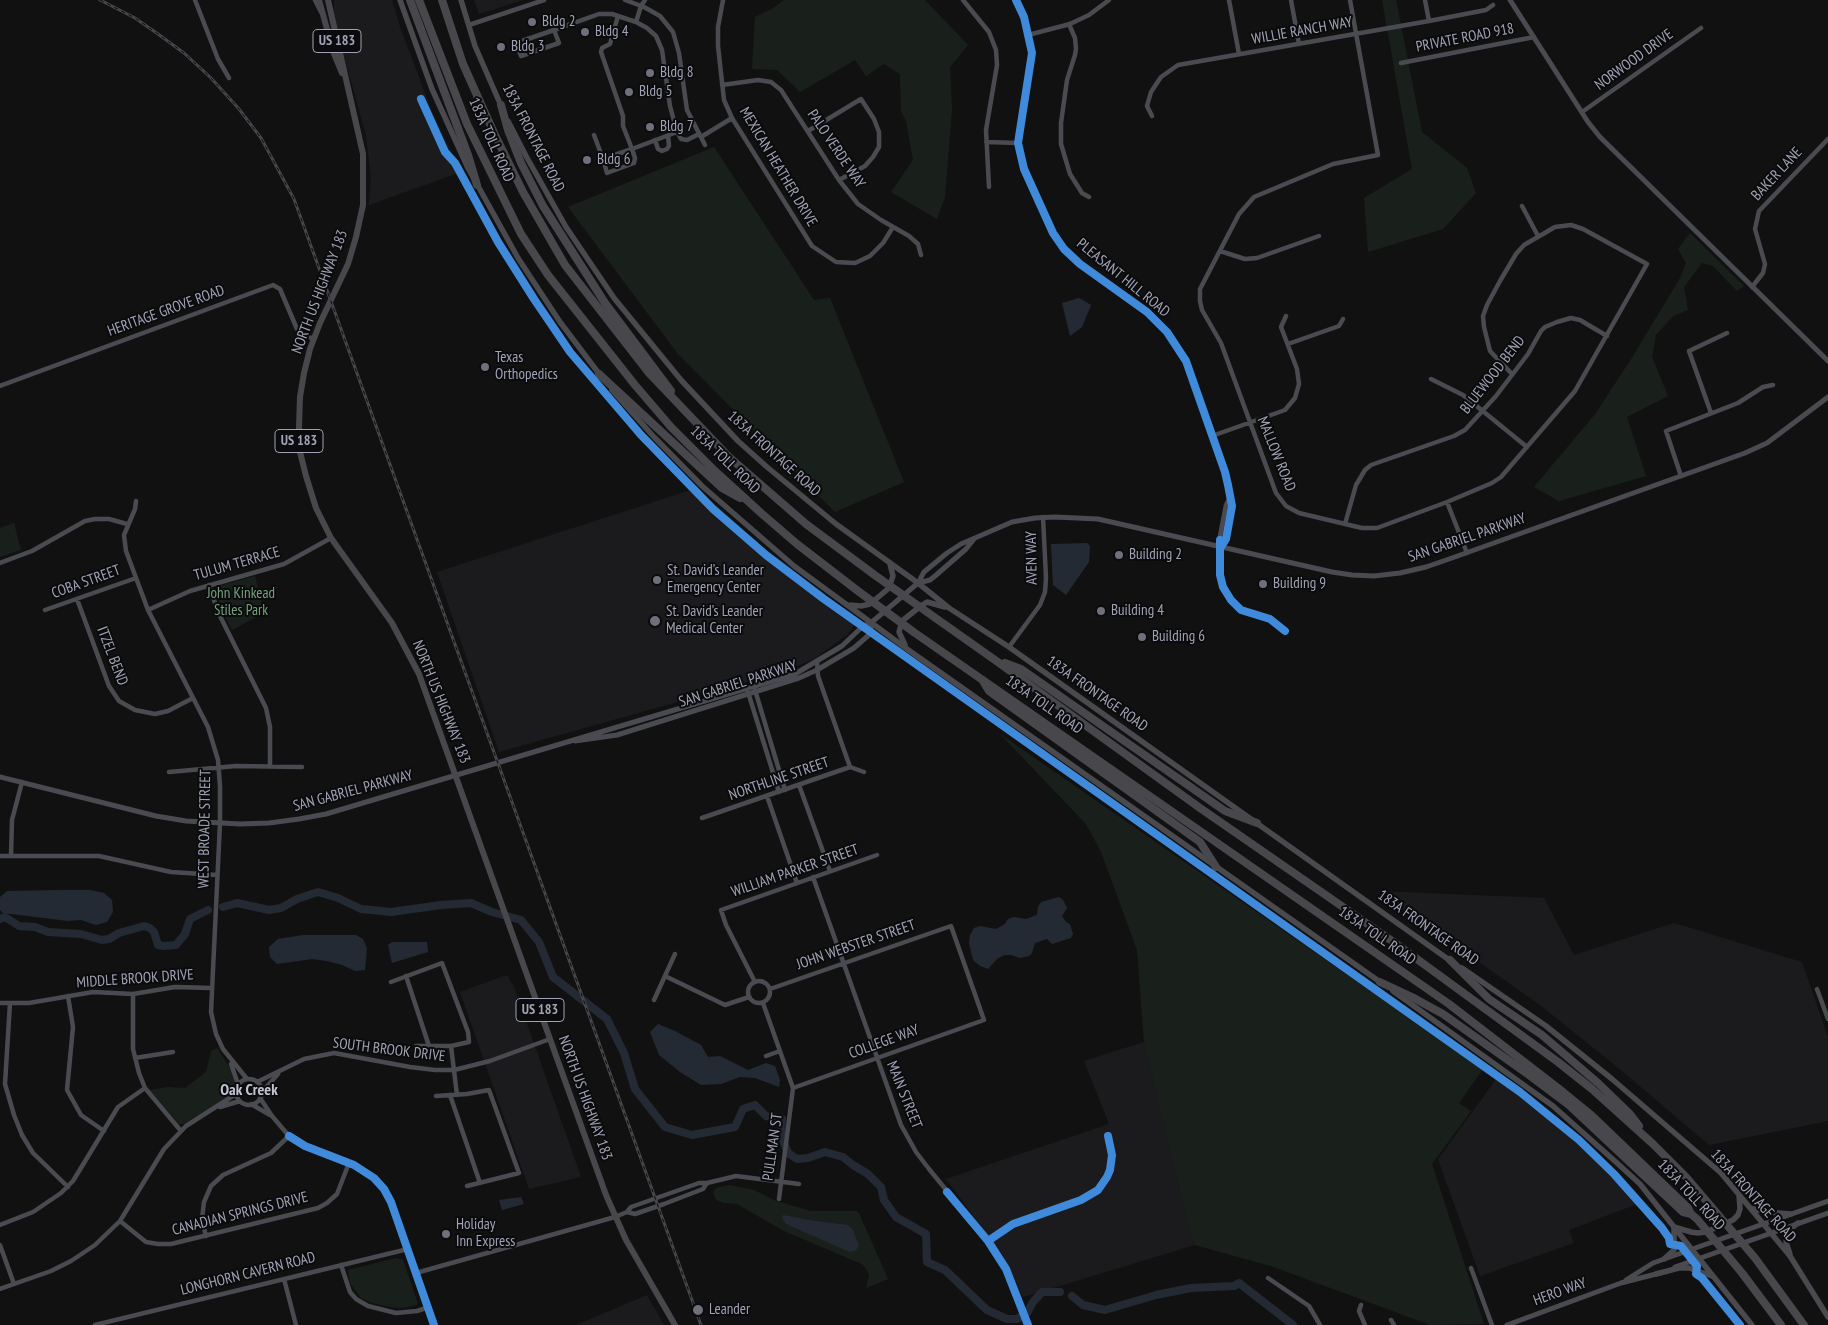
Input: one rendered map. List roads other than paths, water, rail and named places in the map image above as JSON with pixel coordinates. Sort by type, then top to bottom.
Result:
[{"type":"highway","points":[[410,0],[468,155],[477,185]]},
{"type":"highway","name":"183A TOLL ROAD","points":[[419,0],[467,124],[521,234],[548,275],[635,385],[671,427],[750,503],[816,559],[915,632],[1449,1004],[1590,1114],[1688,1208],[1742,1273],[1781,1325]]},
{"type":"highway","name":"183A TOLL ROAD","points":[[442,0],[463,64],[494,133],[523,192],[565,265],[649,373],[729,457],[806,524],[847,555],[1200,808],[1396,943],[1592,1089],[1653,1144],[1686,1177],[1759,1264],[1804,1325]]},
{"type":"highway","points":[[501,105],[508,130],[521,163],[543,206],[605,304],[699,426]]},
{"type":"highway","points":[[599,374],[722,488],[750,503]]},
{"type":"highway","points":[[996,660],[1021,668],[1225,811],[1257,823]]},
{"type":"highway","points":[[981,678],[989,691],[1200,842],[1216,867]]},
{"type":"highway","points":[[1450,960],[1489,999],[1542,1035],[1598,1083],[1629,1113],[1653,1144]]},
{"type":"highway","points":[[1380,982],[1442,1014],[1570,1105],[1683,1212],[1694,1217]]},
{"type":"main road","name":"US 183","points":[[317,0],[333,51],[346,81]]},
{"type":"main road","name":"NORTH US HIGHWAY 183","points":[[328,0],[363,154],[363,205],[348,264],[314,339],[301,388],[299,406],[300,443],[304,468],[320,518],[331,538],[389,618],[409,652],[423,684],[615,1216],[640,1265],[675,1325]]},
{"type":"main road","points":[[400,0],[432,89],[461,153],[499,227],[527,273],[560,322],[631,413],[702,486],[773,549],[818,585],[848,604],[907,649],[1553,1106],[1640,1184],[1752,1325]]},
{"type":"main road","name":"183A FRONTAGE ROAD","points":[[461,0],[475,46],[501,105],[526,156],[566,227],[614,298],[659,356],[709,411],[767,467],[834,523],[918,583],[949,608],[1009,647],[1546,1026],[1612,1079],[1721,1173],[1790,1256],[1828,1317]]},
{"type":"main road","points":[[848,604],[861,606],[870,604],[889,588],[893,576],[890,564]]},
{"type":"main road","points":[[907,649],[899,632],[902,621],[927,602],[949,608]]},
{"type":"main road","points":[[1674,1227],[1698,1233],[1706,1232],[1733,1220],[1740,1210],[1738,1194]]},
{"type":"main road","points":[[1750,1208],[1766,1212],[1791,1214]]},
{"type":"main road","points":[[1790,1256],[1786,1242],[1787,1235],[1790,1229],[1798,1223]]},
{"type":"main road","points":[[1664,1259],[1674,1250],[1674,1227]]},
{"type":"main road","points":[[1656,1274],[1679,1268],[1689,1268],[1715,1278]]},
{"type":"street","points":[[195,0],[218,59],[229,78]]},
{"type":"street","points":[[469,25],[544,0]]},
{"type":"street","points":[[625,0],[660,16],[673,32],[679,53],[687,110],[705,145]]},
{"type":"street","points":[[636,22],[645,0]]},
{"type":"street","name":"MEXICAN HEATHER DRIVE","points":[[723,0],[718,27],[718,46],[724,100],[732,118],[812,246],[836,262],[855,263],[870,256],[883,243],[893,228]]},
{"type":"street","points":[[963,0],[989,32],[996,50],[997,65],[986,130],[989,186]]},
{"type":"street","name":"PLEASANT HILL ROAD","points":[[1016,0],[1024,17],[1032,62],[1018,143],[1024,169],[1054,234],[1064,249],[1080,264],[1147,312],[1167,332],[1186,360],[1225,472],[1229,499],[1220,536],[1222,582],[1231,600],[1241,610],[1270,619],[1285,631]]},
{"type":"street","points":[[1028,35],[1069,24],[1089,15],[1109,0]]},
{"type":"street","points":[[1230,0],[1239,54]]},
{"type":"street","points":[[1291,0],[1299,44]]},
{"type":"street","points":[[1350,0],[1356,34]]},
{"type":"street","points":[[1425,0],[1429,21]]},
{"type":"street","points":[[1510,0],[1582,112],[1605,142],[1828,361]]},
{"type":"street","name":"WILLIE RANCH WAY","points":[[1152,116],[1147,106],[1148,98],[1155,84],[1166,72],[1178,65],[1429,21],[1486,10],[1493,5]]},
{"type":"street","points":[[554,30],[559,43],[521,56],[516,43],[599,14],[612,14],[636,22],[656,36],[662,50],[670,106],[677,132],[681,138],[687,140],[700,136],[732,118]]},
{"type":"street","points":[[594,135],[607,173],[634,163],[635,158],[623,126],[623,116],[601,52],[602,48],[610,44],[618,16]]},
{"type":"street","points":[[1069,24],[1074,38],[1076,55],[1067,80],[1061,122],[1061,144],[1070,174],[1082,193],[1088,197]]},
{"type":"street","name":"NORWOOD DRIVE","points":[[1582,112],[1701,28]]},
{"type":"street","name":"MALLOW ROAD","points":[[1356,34],[1378,155],[1332,164],[1254,197],[1239,214],[1200,289],[1202,310],[1221,343],[1276,493],[1282,503],[1299,513],[1362,528],[1377,528],[1447,502],[1492,483],[1501,477],[1575,391],[1647,264],[1571,225],[1560,225],[1538,236]]},
{"type":"street","name":"PRIVATE ROAD 918","points":[[1400,63],[1534,37]]},
{"type":"street","name":"PALO VERDE WAY","points":[[722,85],[758,80],[771,82],[781,90],[839,180],[858,204],[893,228],[909,236],[918,244],[921,255]]},
{"type":"street","points":[[808,131],[861,98],[874,119],[879,132],[879,147],[865,166],[839,180]]},
{"type":"street","points":[[603,159],[677,132]]},
{"type":"street","points":[[655,140],[658,149],[662,151],[669,146],[668,136]]},
{"type":"street","name":"BAKER LANE","points":[[1752,287],[1763,273],[1765,264],[1755,229],[1759,211],[1828,139]]},
{"type":"street","points":[[986,142],[1018,143]]},
{"type":"street","points":[[1512,374],[1490,351],[1483,316],[1487,305],[1516,254],[1524,244],[1538,236],[1522,206]]},
{"type":"street","points":[[1220,251],[1244,259],[1257,258],[1319,236]]},
{"type":"street","name":"HERITAGE GROVE ROAD","points":[[0,386],[273,285],[280,289],[297,329],[314,339]]},
{"type":"street","points":[[1212,436],[1285,410],[1295,398],[1299,384],[1297,369],[1281,327],[1286,316]]},
{"type":"street","name":"BLUEWOOD BEND","points":[[1345,524],[1359,476],[1364,470],[1371,465],[1454,436],[1465,430],[1483,411],[1528,354],[1541,331],[1557,322],[1571,318],[1580,320],[1607,336]]},
{"type":"street","points":[[1288,344],[1339,326],[1343,319]]},
{"type":"street","points":[[1711,412],[1689,351],[1727,333]]},
{"type":"street","points":[[1431,379],[1463,395],[1528,447]]},
{"type":"street","points":[[1681,476],[1666,431],[1738,402],[1763,387],[1773,385]]},
{"type":"street","name":"SAN GABRIEL PARKWAY","points":[[0,777],[156,816],[186,821],[240,824],[299,819],[326,814],[795,674],[842,646],[863,626],[872,622],[918,583],[924,572],[953,549],[1012,522],[1043,517],[1098,519],[1332,572],[1360,575],[1400,573],[1426,567],[1467,553],[1745,454],[1766,443],[1828,398]]},
{"type":"street","name":"WEST BROADE STREET","points":[[136,501],[135,509],[124,535],[124,544],[148,610],[208,728],[219,768],[220,823],[211,1012],[214,1026],[238,1084]]},
{"type":"street","points":[[1447,502],[1467,553]]},
{"type":"street","name":"AVEN WAY","points":[[1009,647],[1040,606],[1045,592],[1043,517]]},
{"type":"street","points":[[0,563],[32,551],[85,521],[109,519],[128,524]]},
{"type":"street","name":"TULUM TERRACE","points":[[148,610],[184,593],[284,564],[331,538]]},
{"type":"street","name":"SAN GABRIEL PARKWAY","points":[[918,583],[930,580],[966,550],[974,539]]},
{"type":"street","name":"COBA STREET","points":[[45,610],[136,578]]},
{"type":"street","points":[[209,585],[218,612],[266,708],[270,727],[270,766]]},
{"type":"street","name":"ITZEL BEND","points":[[78,599],[109,686],[119,701],[135,710],[155,714],[168,711],[193,698]]},
{"type":"street","name":"SAN GABRIEL PARKWAY","points":[[562,743],[617,735],[786,683],[817,670],[854,648],[870,634],[872,622]]},
{"type":"street","points":[[817,662],[817,670],[850,767]]},
{"type":"street","points":[[755,686],[785,790]]},
{"type":"street","points":[[746,688],[779,792]]},
{"type":"street","points":[[170,772],[219,768],[302,766]]},
{"type":"street","name":"NORTHLINE STREET","points":[[702,818],[850,767],[864,772]]},
{"type":"street","points":[[11,856],[12,820],[22,782]]},
{"type":"street","points":[[799,785],[830,871]]},
{"type":"street","points":[[767,796],[797,883]]},
{"type":"street","name":"WILLIAM PARKER STREET","points":[[755,982],[726,925],[721,910],[877,855]]},
{"type":"street","points":[[0,856],[99,856],[171,872],[217,875]]},
{"type":"street","name":"MAIN STREET","points":[[813,877],[901,1125],[916,1152],[988,1242],[1006,1269],[1028,1325]]},
{"type":"street","name":"JOHN WEBSTER STREET","points":[[770,989],[951,926],[984,1020]]},
{"type":"street","points":[[654,1000],[675,954]]},
{"type":"street","points":[[392,982],[442,964],[468,1032],[469,1042],[451,1046],[416,1046]]},
{"type":"street","points":[[406,976],[430,1046]]},
{"type":"street","points":[[665,976],[726,1005],[749,997]]},
{"type":"street","points":[[755,982],[763,982],[770,989],[770,997],[763,1003],[754,1002],[749,997],[750,987],[755,982]]},
{"type":"street","name":"MIDDLE BROOK DRIVE","points":[[0,1002],[44,1002],[92,992],[132,994],[175,987],[211,988]]},
{"type":"street","points":[[1817,989],[1828,1019]]},
{"type":"street","points":[[132,994],[135,1058],[146,1088],[181,1130]]},
{"type":"street","points":[[68,996],[72,1027],[67,1090],[81,1115],[104,1131]]},
{"type":"street","points":[[10,1003],[5,1084],[14,1115],[22,1135],[33,1153],[68,1186]]},
{"type":"street","points":[[763,1003],[793,1088]]},
{"type":"street","name":"COLLEGE WAY","points":[[793,1088],[984,1020]]},
{"type":"street","name":"SOUTH BROOK DRIVE","points":[[257,1082],[304,1059],[334,1053],[410,1068],[454,1070],[490,1061],[550,1039]]},
{"type":"street","points":[[451,1046],[457,1095]]},
{"type":"street","points":[[766,1056],[780,1051]]},
{"type":"street","points":[[135,1058],[173,1052]]},
{"type":"street","name":"WEST BROADE STREET","points":[[227,1056],[247,1079]]},
{"type":"street","name":"SOUTH BROOK DRIVE","points":[[261,1095],[267,1084],[282,1070]]},
{"type":"street","points":[[272,1116],[251,1104],[243,1104],[236,1094],[238,1084],[247,1079],[257,1082],[261,1095],[272,1116],[289,1136],[305,1146],[349,1163],[374,1178],[384,1189],[391,1202],[434,1325]]},
{"type":"street","points":[[0,1225],[33,1212],[61,1193],[73,1181],[118,1107],[146,1088]]},
{"type":"street","name":"PULLMAN ST","points":[[779,1199],[793,1088]]},
{"type":"street","points":[[436,1096],[489,1090],[519,1173],[467,1186]]},
{"type":"street","points":[[0,1289],[51,1271],[71,1261],[95,1245],[120,1221],[164,1149],[181,1130],[236,1094]]},
{"type":"street","points":[[251,1104],[261,1095]]},
{"type":"street","points":[[450,1095],[480,1183]]},
{"type":"street","points":[[216,1108],[240,1101]]},
{"type":"street","points":[[206,1236],[202,1221],[203,1210],[204,1202],[211,1186],[223,1175],[271,1153],[289,1136]]},
{"type":"street","name":"CANADIAN SPRINGS DRIVE","points":[[120,1221],[146,1242],[171,1244],[206,1236],[322,1206],[337,1194],[349,1163]]},
{"type":"street","points":[[628,1212],[631,1207],[699,1182],[707,1183],[736,1176],[799,1184]]},
{"type":"street","points":[[416,1273],[628,1212],[634,1214],[702,1189],[707,1183]]},
{"type":"street","name":"HERO WAY","points":[[1622,1283],[1653,1263],[1828,1201]]},
{"type":"street","name":"HERO WAY","points":[[1507,1325],[1622,1283],[1656,1274],[1828,1213]]},
{"type":"street","points":[[0,1244],[14,1284]]},
{"type":"street","name":"LONGHORN CAVERN ROAD","points":[[95,1325],[408,1249]]},
{"type":"street","points":[[341,1264],[350,1292],[368,1306],[396,1313],[412,1312],[429,1307]]},
{"type":"street","points":[[1471,1268],[1492,1325]]},
{"type":"street","points":[[1268,1278],[1309,1306],[1320,1325]]},
{"type":"street","points":[[284,1279],[296,1325]]},
{"type":"street","points":[[1360,1305],[1358,1311],[1365,1325]]},
{"type":"waterway","points":[[223,907],[237,903],[269,910],[281,908],[297,899],[318,892],[338,898],[361,909],[391,912],[471,903],[492,912],[521,920],[539,942],[553,977],[607,1019],[624,1053],[635,1089],[665,1127],[692,1135],[735,1127],[743,1109],[755,1105],[766,1116],[782,1119],[781,1135],[788,1153],[797,1159],[808,1158],[825,1152],[843,1157],[868,1174],[881,1187],[884,1200],[896,1217],[926,1234],[927,1262],[945,1270],[987,1310],[1007,1319],[1017,1319],[1027,1313],[1033,1302],[1042,1292],[1060,1292]]},
{"type":"waterway","points":[[0,919],[5,917],[19,926],[35,927],[48,932],[81,934],[102,940],[144,926],[154,932],[158,945],[164,946],[176,945],[185,934],[190,919],[208,910]]},
{"type":"waterway","points":[[1072,1296],[1083,1305],[1105,1310],[1156,1295],[1191,1288],[1234,1286],[1239,1283],[1293,1325]]},
{"type":"railway","points":[[100,0],[135,18],[158,34],[184,53],[211,78],[239,109],[261,138],[294,199],[701,1325]]},
{"type":"place","name":"Bldg 2","points":[[532,22]]},
{"type":"place","name":"Bldg 4","points":[[585,32]]},
{"type":"place","name":"Bldg 3","points":[[501,47]]},
{"type":"place","name":"Bldg 8","points":[[650,73]]},
{"type":"place","name":"Bldg 5","points":[[629,92]]},
{"type":"place","name":"Bldg 7","points":[[650,127]]},
{"type":"place","name":"Bldg 6","points":[[587,160]]},
{"type":"place","name":"Texas Orthopedics","points":[[485,367]]},
{"type":"place","name":"Building 2","points":[[1119,555]]},
{"type":"place","name":"St. David’s Leander Emergency Center","points":[[657,580]]},
{"type":"place","name":"Building 9","points":[[1263,584]]},
{"type":"place","name":"Building 4","points":[[1101,611]]},
{"type":"place","name":"St. David’s Leander Medical Center","points":[[655,621]]},
{"type":"place","name":"Building 6","points":[[1142,637]]},
{"type":"place","name":"Holiday Inn Express","points":[[446,1234]]},
{"type":"place","name":"Leander","points":[[698,1310]]},
{"type":"district","name":"Oak Creek","points":[[249,1090]]},
{"type":"park label","name":"John Kinkead Stiles Park","points":[[241,602]]}]
